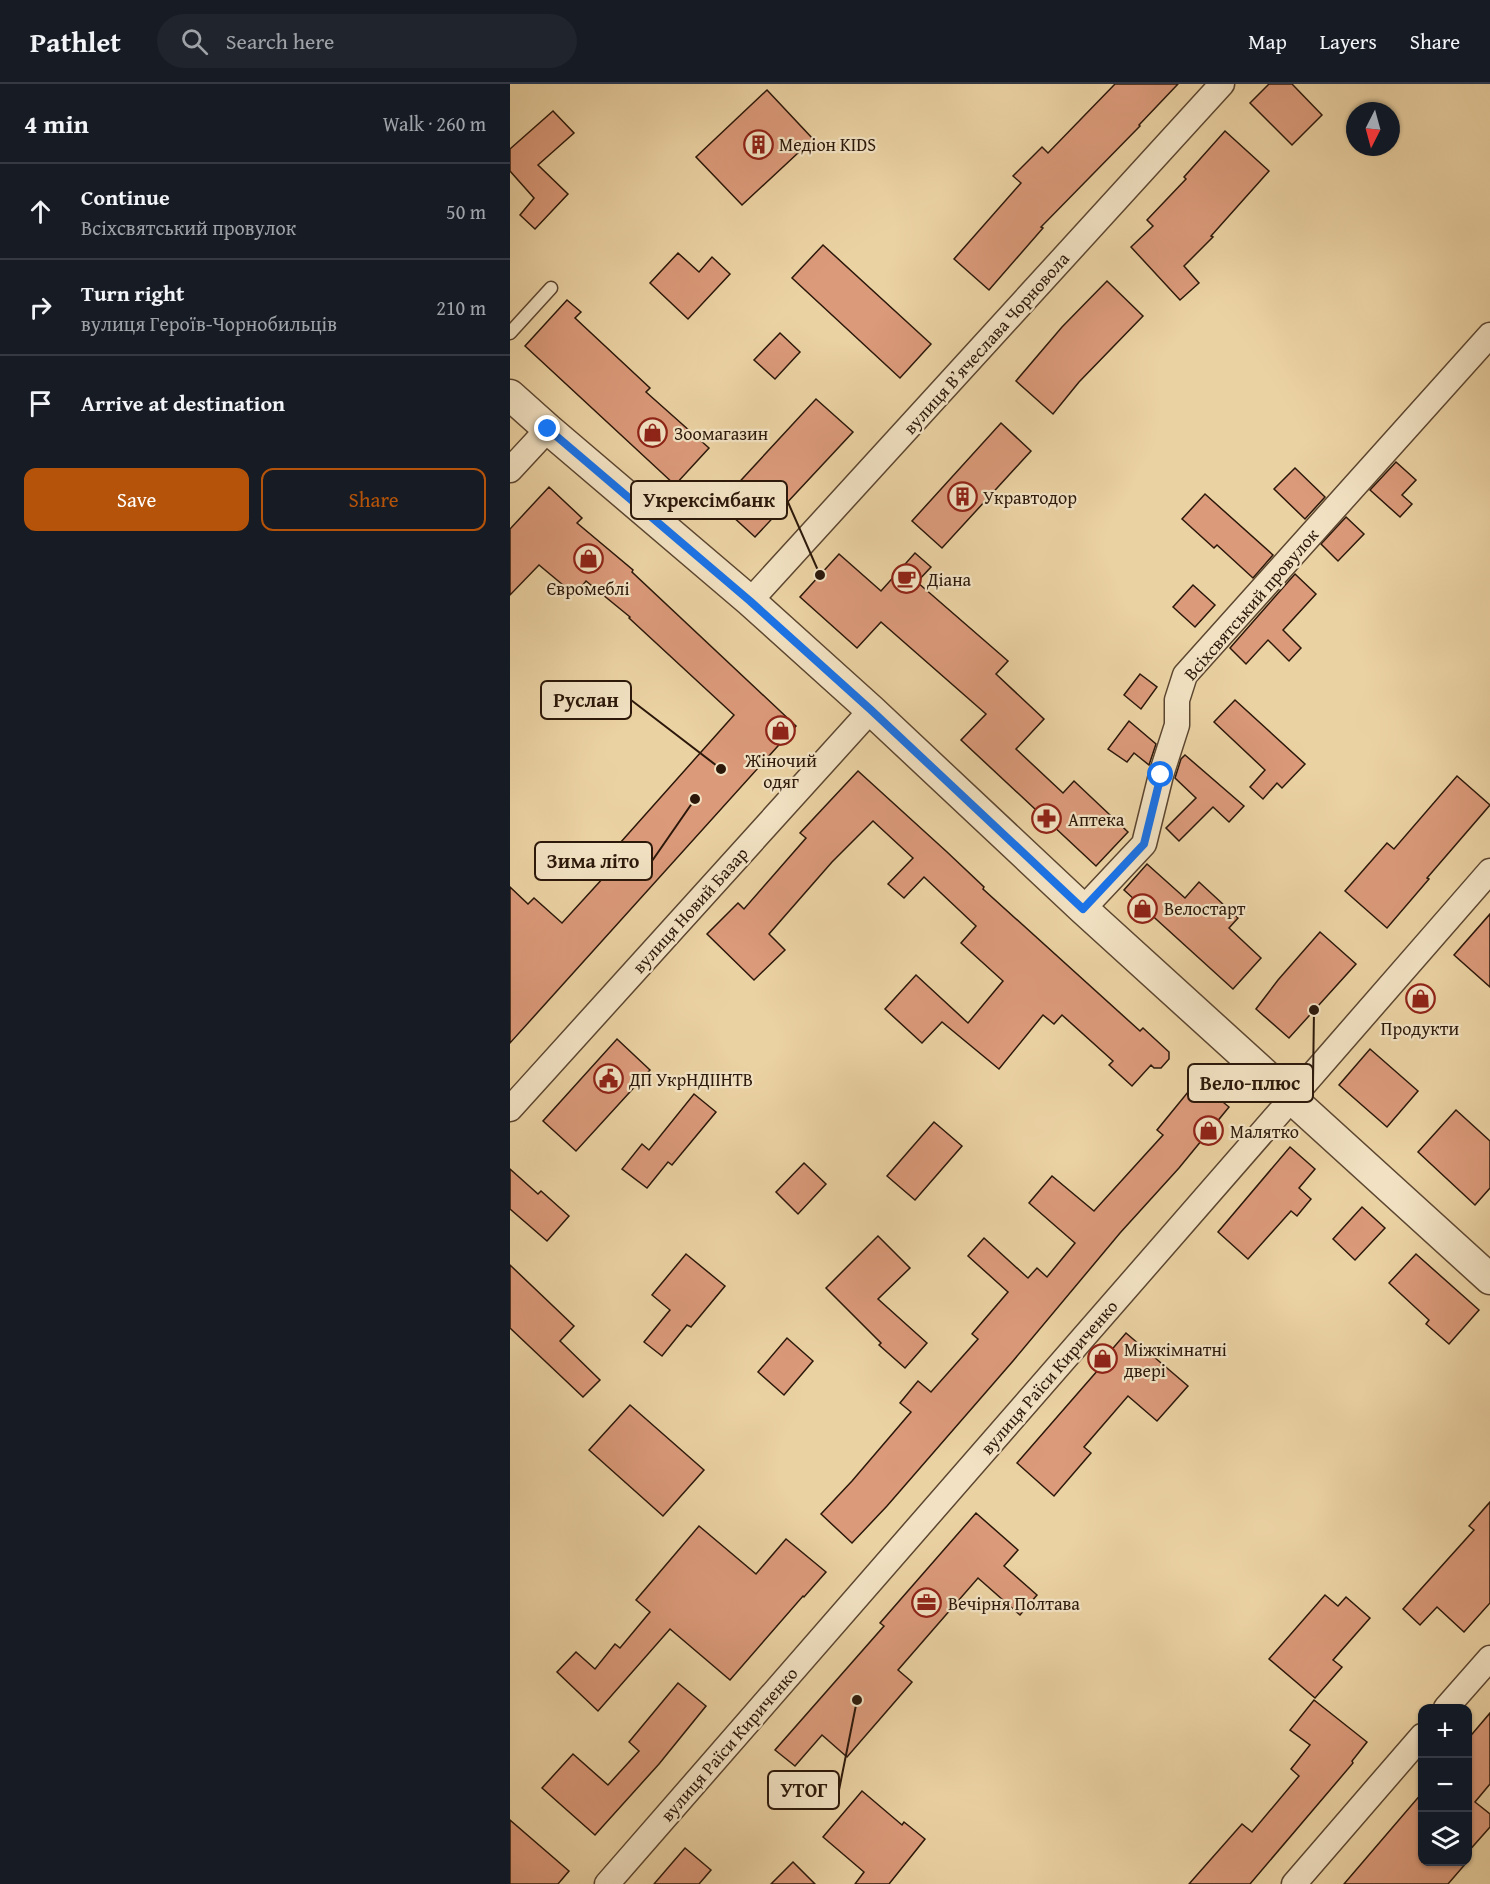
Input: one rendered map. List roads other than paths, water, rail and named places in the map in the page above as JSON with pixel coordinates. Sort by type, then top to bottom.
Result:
[{"type":"street","name":"вулиця Вʼячеслава Чорновола","points":[[750,601],[1222,84]]},
{"type":"street","name":"Всіхсвятський провулок","points":[[1083,909],[1144,844],[1161,775],[1177,725],[1177,700],[1185,675],[1490,335]]},
{"type":"street","points":[[510,395],[750,601],[871,710],[1083,909],[1490,1280]]},
{"type":"street","points":[[510,470],[548,429]]},
{"type":"street","name":"вулиця Новий Базар","points":[[510,1109],[871,710]]},
{"type":"street","name":"вулиця Раїси Кириченко","points":[[607,1884],[1490,871]]},
{"type":"street","points":[[1450,1704],[1490,1658]]},
{"type":"street","points":[[1294,1884],[1418,1741]]},
{"type":"lane","points":[[510,333],[551,288]]},
{"type":"place","name":"Медіон KIDS","points":[[758,144]]},
{"type":"place","name":"Зоомагазин","points":[[653,433]]},
{"type":"place","name":"Укравтодор","points":[[962,497]]},
{"type":"place","name":"Євромеблі","points":[[588,559]]},
{"type":"place","name":"Укрексімбанк","points":[[820,575]]},
{"type":"place","name":"Діана","points":[[906,579]]},
{"type":"place","name":"Жіночий одяг","points":[[781,731]]},
{"type":"place","name":"Руслан","points":[[721,769]]},
{"type":"place","name":"Зима літо","points":[[695,799]]},
{"type":"place","name":"Аптека","points":[[1047,819]]},
{"type":"place","name":"Велостарт","points":[[1143,908]]},
{"type":"place","name":"Продукти","points":[[1420,999]]},
{"type":"place","name":"Вело-плюс","points":[[1314,1010]]},
{"type":"place","name":"ДП УкрНДІІНТВ","points":[[608,1079]]},
{"type":"place","name":"Малятко","points":[[1209,1131]]},
{"type":"place","name":"Міжкімнатні двері","points":[[1103,1359]]},
{"type":"place","name":"Вечірня Полтава","points":[[927,1603]]},
{"type":"place","name":"УТОГ","points":[[857,1700]]}]
